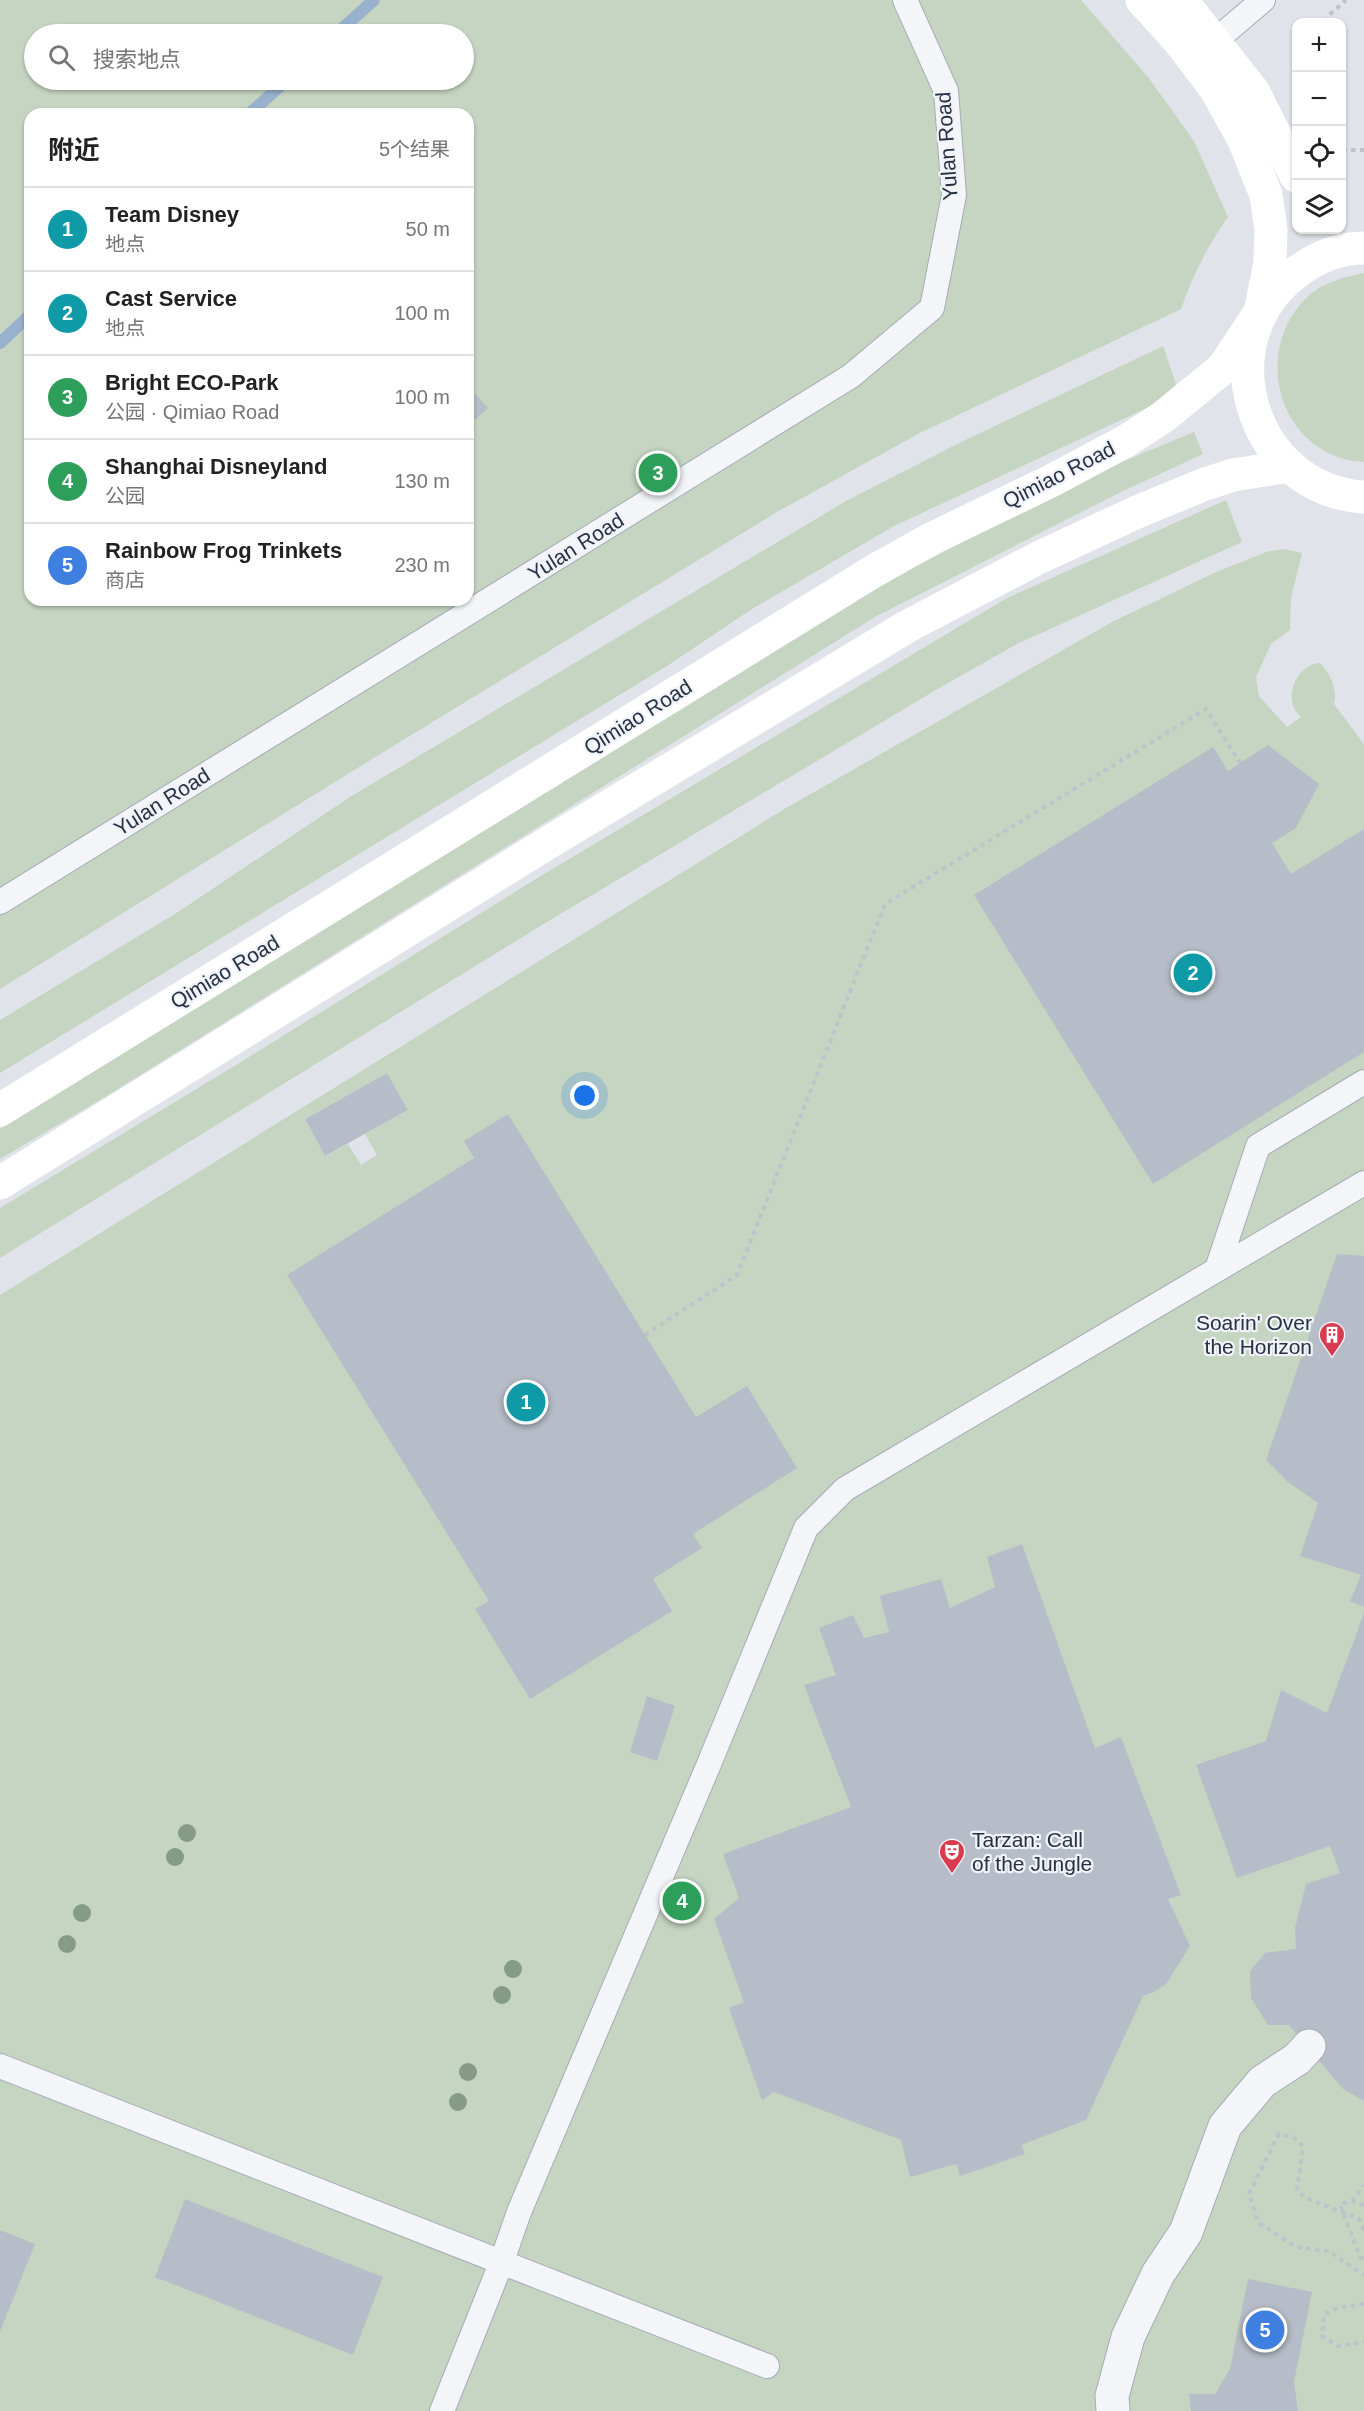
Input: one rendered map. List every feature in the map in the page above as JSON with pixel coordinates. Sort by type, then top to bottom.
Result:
[{"type":"street","points":[[1142,0],[1253,91],[1292,168]]},
{"type":"street","points":[[1181,0],[1204,50],[1215,88],[1244,140],[1266,195],[1272,230],[1270,263],[1260,312],[1247,352],[1248,394],[1263,434],[1290,466],[1323,488],[1364,497]]},
{"type":"street","points":[[1346,228],[1364,237]]},
{"type":"street","name":"Qimiao Road","points":[[0,1110],[872,572],[931,539],[1051,481],[1126,441],[1164,417],[1223,368],[1260,312],[1284,282],[1314,259],[1350,248],[1364,248]]},
{"type":"street","points":[[0,1183],[551,841],[908,626],[1038,558],[1137,512],[1233,475],[1290,466]]},
{"type":"street","points":[[1113,2411],[1112,2396],[1128,2337],[1158,2274],[1186,2232],[1225,2126],[1262,2082],[1297,2059],[1309,2046]]},
{"type":"lane","name":"Yulan Road","points":[[0,902],[851,376],[932,308],[954,195],[946,91],[905,0]]},
{"type":"lane","points":[[1204,50],[1263,0]]},
{"type":"lane","points":[[1217,1269],[1258,1146],[1364,1082]]},
{"type":"lane","points":[[442,2411],[502,2261],[519,2212],[709,1764],[806,1528],[845,1489],[1364,1183]]},
{"type":"lane","points":[[0,2066],[767,2366]]},
{"type":"path","points":[[1327,18],[1346,0]]},
{"type":"path","points":[[1346,150],[1364,150]]},
{"type":"path","points":[[645,1335],[738,1275],[885,903],[1206,710],[1240,763]]},
{"type":"path","points":[[1364,2230],[1358,2218],[1310,2200],[1297,2192],[1303,2146],[1293,2137],[1279,2134],[1249,2193],[1258,2222],[1296,2247],[1329,2251],[1364,2275]]},
{"type":"path","points":[[1352,2201],[1364,2185]]},
{"type":"path","points":[[1364,2205],[1352,2201],[1340,2204],[1360,2257],[1364,2259]]},
{"type":"path","points":[[1364,2304],[1340,2307],[1324,2314],[1322,2336],[1338,2346],[1364,2342]]},
{"type":"green space","points":[[0,0],[1081,0],[1148,77],[1194,141],[1228,217],[1201,262],[1181,309],[918,434],[777,512],[0,989]]},
{"type":"green space","points":[[1364,273],[1364,462],[1334,456],[1310,441],[1293,421],[1282,396],[1277,368],[1281,341],[1293,315],[1313,292],[1331,282]]},
{"type":"green space","points":[[1163,346],[1179,393],[894,526],[752,609],[667,666],[0,1073],[0,1020],[178,912],[350,797],[846,501],[959,443]]},
{"type":"green space","points":[[1194,432],[1203,454],[1121,492],[875,617],[105,1097],[0,1159],[0,1129],[901,574],[1100,471]]},
{"type":"green space","points":[[1226,500],[1242,542],[1017,644],[941,687],[547,922],[0,1258],[0,1208],[544,874],[1007,598]]},
{"type":"green space","points":[[1285,549],[1302,553],[1291,598],[1290,630],[1271,644],[1256,677],[1259,696],[1287,727],[1301,717],[1292,702],[1294,684],[1298,676],[1311,665],[1320,663],[1332,682],[1335,693],[1334,704],[1364,744],[1364,2411],[0,2411],[0,1295],[786,808],[1112,622],[1216,572],[1269,551]],"holes":[[[387,1073],[408,1110],[365,1134],[377,1155],[361,1165],[348,1144],[325,1156],[305,1119]]]},
{"type":"building","points":[[474,393],[488,408],[474,421]]},
{"type":"building","points":[[1268,745],[1319,784],[1296,828],[1272,843],[1291,874],[1364,829],[1364,1052],[1153,1184],[974,895],[1213,747],[1228,771]]},
{"type":"building","points":[[387,1073],[408,1110],[325,1156],[305,1119]]},
{"type":"building","points":[[508,1114],[696,1417],[747,1386],[797,1468],[693,1534],[702,1548],[653,1579],[672,1611],[530,1699],[475,1609],[489,1601],[287,1275],[474,1158],[464,1141]]},
{"type":"building","name":"Soarin' Over the Horizon","points":[[1337,1254],[1364,1256],[1364,1607],[1350,1601],[1361,1575],[1300,1556],[1318,1503],[1288,1482],[1266,1460]]},
{"type":"building","name":"Tarzan: Call of the Jungle","points":[[1022,1544],[1095,1748],[1121,1737],[1181,1895],[1168,1899],[1190,1946],[1166,1984],[1143,1996],[1086,2120],[1021,2145],[1025,2154],[960,2176],[956,2164],[910,2177],[901,2140],[774,2092],[762,2100],[729,2008],[744,2002],[714,1919],[739,1898],[723,1854],[851,1807],[804,1685],[836,1675],[819,1628],[853,1615],[864,1638],[889,1632],[880,1596],[941,1579],[950,1608],[995,1587],[987,1557]]},
{"type":"building","points":[[1364,1613],[1364,2101],[1343,2089],[1289,2025],[1268,2025],[1251,1998],[1250,1971],[1265,1953],[1296,1949],[1295,1928],[1306,1884],[1340,1873],[1330,1846],[1237,1878],[1196,1765],[1266,1741],[1281,1690],[1327,1713]]},
{"type":"building","points":[[647,1696],[675,1706],[657,1761],[630,1752]]},
{"type":"building","points":[[185,2199],[383,2277],[353,2355],[155,2277]]},
{"type":"building","points":[[0,2230],[35,2244],[0,2332]]},
{"type":"building","points":[[1248,2279],[1312,2292],[1294,2382],[1298,2411],[1191,2411],[1189,2394],[1215,2394],[1230,2369]]},
{"type":"waterway","points":[[347,24],[374,0]]},
{"type":"waterway","points":[[256,108],[276,90]]},
{"type":"waterway","points":[[0,343],[24,321]]},
{"type":"place","name":"Bright ECO-Park","points":[[658,473]]},
{"type":"place","name":"Cast Service","points":[[1193,973]]},
{"type":"place","name":"Soarin' Over the Horizon","points":[[1332,1358]]},
{"type":"place","name":"Team Disney","points":[[526,1402]]},
{"type":"place","name":"Tarzan: Call of the Jungle","points":[[952,1875]]},
{"type":"place","name":"Shanghai Disneyland","points":[[682,1901]]},
{"type":"place","name":"Rainbow Frog Trinkets","points":[[1265,2330]]}]
